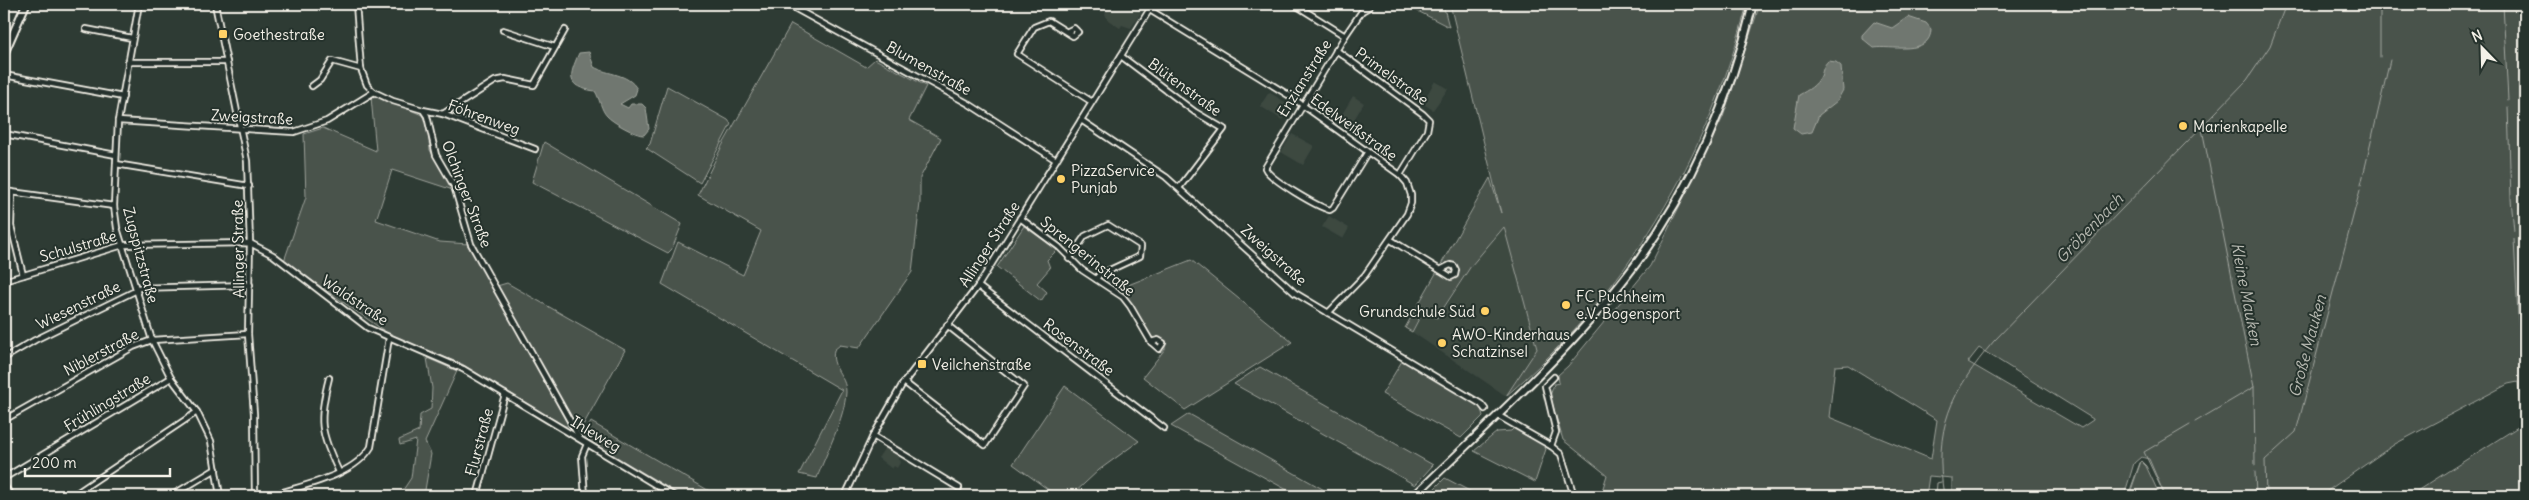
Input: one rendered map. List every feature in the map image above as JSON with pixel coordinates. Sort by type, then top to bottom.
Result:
[{"type":"street","points":[[4,54],[7,41],[26,4]]},
{"type":"street","name":"Zugspitzstraße","points":[[139,4],[118,121],[114,206],[123,245],[152,340],[171,378],[197,412],[211,441],[220,496]]},
{"type":"street","name":"Allinger Straße","points":[[215,4],[249,186],[250,285],[248,334],[254,414],[255,496]]},
{"type":"street","points":[[356,4],[361,69],[367,84],[374,92],[393,101],[423,110]]},
{"type":"street","name":"Blumenstraße","points":[[787,4],[969,104],[1056,160]]},
{"type":"street","name":"Allinger Straße","points":[[846,496],[873,436],[904,382],[978,286],[1153,4]]},
{"type":"street","points":[[1294,4],[1345,36]]},
{"type":"street","points":[[1414,496],[1562,351],[1608,299],[1639,259],[1696,164],[1724,103],[1742,50],[1753,4]]},
{"type":"street","name":"Enzianstraße","points":[[1368,153],[1330,210],[1267,173],[1266,165],[1302,104],[1362,11],[1369,8]]},
{"type":"street","name":"Edelweißstraße","points":[[1150,10],[1302,104],[1400,175],[1409,189],[1411,203],[1391,240],[1365,275],[1328,313]]},
{"type":"street","points":[[1068,31],[1049,21],[1036,26],[1018,54],[1092,102]]},
{"type":"street","points":[[86,29],[132,38]]},
{"type":"street","points":[[503,30],[555,47]]},
{"type":"street","points":[[443,114],[495,81],[506,79],[531,86],[534,85],[566,30]]},
{"type":"street","name":"Primelstraße","points":[[1336,50],[1423,114],[1428,120],[1427,131],[1400,175]]},
{"type":"street","name":"Blütenstraße","points":[[1121,56],[1196,112],[1224,129],[1179,188]]},
{"type":"street","points":[[128,62],[227,62]]},
{"type":"street","points":[[312,86],[320,80],[332,62],[361,69]]},
{"type":"street","points":[[4,75],[123,97]]},
{"type":"street","name":"Zweigstraße","points":[[118,121],[240,130],[301,131],[327,121],[374,92]]},
{"type":"street","name":"Föhrenweg","points":[[423,110],[443,114],[535,149]]},
{"type":"street","name":"Olchinger Straße","points":[[423,110],[431,127],[436,155],[454,186],[471,244],[579,438]]},
{"type":"street","name":"Zweigstraße","points":[[1081,120],[1132,152],[1179,188],[1289,288],[1481,404],[1485,409]]},
{"type":"street","points":[[4,134],[116,155]]},
{"type":"street","points":[[116,164],[249,186]]},
{"type":"street","points":[[4,191],[114,206]]},
{"type":"street","points":[[12,192],[11,226],[23,275]]},
{"type":"street","name":"Sprengerinstraße","points":[[1020,218],[1059,247],[1069,259],[1126,301],[1151,342]]},
{"type":"street","points":[[1069,259],[1085,236],[1108,225],[1113,226],[1141,246],[1142,253],[1140,256],[1099,275],[1096,279]]},
{"type":"street","points":[[1391,240],[1440,270]]},
{"type":"street","name":"Schulstraße","points":[[4,281],[123,245],[250,243]]},
{"type":"street","name":"Waldstraße","points":[[250,243],[273,255],[368,328],[463,369],[505,394]]},
{"type":"street","name":"Wiesenstraße","points":[[4,358],[35,340],[136,289],[250,285]]},
{"type":"street","name":"Rosenstraße","points":[[978,286],[1164,428]]},
{"type":"street","points":[[904,382],[985,445],[1024,386],[1022,382],[947,325]]},
{"type":"street","name":"Niblerstraße","points":[[4,420],[133,347],[152,340],[248,334]]},
{"type":"street","points":[[271,496],[317,482],[339,472],[360,460],[371,448],[390,338]]},
{"type":"street","points":[[1551,446],[1556,432],[1545,386],[1554,377]]},
{"type":"street","name":"Frühlingstraße","points":[[4,478],[171,378]]},
{"type":"street","points":[[329,378],[322,406],[322,424],[324,438],[339,472]]},
{"type":"street","name":"Ihleweg","points":[[505,394],[674,496]]},
{"type":"street","name":"Flurstraße","points":[[477,496],[505,394]]},
{"type":"street","points":[[72,496],[197,412]]},
{"type":"street","points":[[1497,415],[1551,446],[1563,459],[1574,496]]},
{"type":"street","points":[[873,436],[959,488]]},
{"type":"street","points":[[584,496],[582,456],[587,444]]},
{"type":"street","points":[[171,496],[216,469]]},
{"type":"street","points":[[4,487],[10,496]]},
{"type":"shaded area","points":[[1109,4],[1146,5],[1131,28],[1122,25],[1120,28],[1108,20],[1105,14]]},
{"type":"shaded area","points":[[1404,4],[1443,4],[1449,27]]},
{"type":"shaded area","points":[[1450,4],[1747,4],[1730,61],[1710,116],[1686,169],[1657,219],[1625,267],[1589,313],[1549,356],[1506,396],[1537,349],[1504,227],[1471,266],[1437,318],[1423,311],[1412,332],[1405,328],[1490,178],[1501,213]]},
{"type":"shaded area","points":[[1760,4],[2525,4],[2525,496],[2409,496],[2521,425],[2518,382],[2508,384],[2395,444],[2320,496],[2165,496],[2149,459],[2141,457],[2134,463],[2124,496],[1952,496],[1952,478],[1929,476],[1926,496],[1609,496],[1602,491],[1607,475],[1563,440],[1550,396],[1554,384],[1559,383],[1558,375],[1568,366],[1650,266],[1723,117]],"holes":[[[1979,348],[2093,419],[2093,420],[2081,428],[1968,362]],[[1848,365],[1937,420],[1931,459],[1829,417],[1835,366]]]},
{"type":"shaded area","points":[[1908,17],[1926,23],[1931,29],[1929,38],[1917,47],[1874,48],[1862,38],[1862,35],[1874,22],[1892,28]]},
{"type":"shaded area","points":[[791,24],[866,67],[875,59],[926,86],[909,120],[941,138],[920,178],[920,203],[912,272],[859,348],[840,345],[834,350],[834,362],[844,381],[845,402],[839,424],[817,478],[799,474],[842,390],[662,284],[678,242],[743,275],[761,231],[698,195],[722,146]]},
{"type":"shaded area","points":[[589,52],[594,67],[623,77],[637,89],[635,95],[620,104],[628,108],[631,104],[642,104],[646,108],[649,129],[644,135],[631,131],[610,119],[603,111],[595,91],[578,87],[574,83],[572,79],[573,68],[579,53]]},
{"type":"shaded area","points":[[1828,61],[1836,62],[1841,66],[1843,90],[1837,101],[1819,115],[1812,132],[1801,134],[1793,128],[1799,95],[1817,82]]},
{"type":"shaded area","points":[[1435,81],[1448,89],[1433,110],[1422,103]]},
{"type":"shaded area","points":[[667,86],[728,120],[731,124],[700,183],[646,148],[650,144]]},
{"type":"shaded area","points":[[1269,92],[1291,106],[1282,120],[1260,106]]},
{"type":"shaded area","points":[[375,95],[422,115],[427,125],[430,150],[453,190],[392,170],[376,220],[440,242],[468,244],[569,426],[565,426],[462,364],[393,337],[284,261],[306,197],[304,134],[323,128],[376,151],[371,97]]},
{"type":"shaded area","points":[[1353,96],[1364,103],[1349,128],[1326,115],[1330,109],[1341,116]]},
{"type":"shaded area","points":[[1292,134],[1314,146],[1303,165],[1281,152]]},
{"type":"shaded area","points":[[544,142],[682,224],[672,249],[668,253],[532,182]]},
{"type":"shaded area","points":[[1329,216],[1349,228],[1343,239],[1322,227]]},
{"type":"shaded area","points":[[1024,226],[1057,250],[1047,260],[1050,268],[1037,283],[1047,292],[1041,301],[997,267]]},
{"type":"shaded area","name":"Grundschule Süd","points":[[1504,226],[1537,349],[1506,396],[1412,332],[1423,311],[1439,318],[1471,266]]},
{"type":"shaded area","points":[[1191,260],[1292,342],[1185,410],[1143,377],[1165,349],[1165,343],[1161,338],[1153,338],[1129,300],[1118,289]]},
{"type":"shaded area","points":[[507,283],[625,350],[581,429],[576,427],[497,286]]},
{"type":"shaded area","points":[[1405,356],[1480,405],[1483,416],[1461,438],[1382,394]]},
{"type":"shaded area","points":[[427,358],[457,371],[425,442],[431,454],[424,496],[399,496],[411,478],[416,440],[400,445],[399,440],[419,431],[420,415],[431,409],[432,388]]},
{"type":"shaded area","points":[[1260,367],[1433,465],[1415,485],[1234,384]]},
{"type":"shaded area","points":[[1065,386],[1139,441],[1099,470],[1071,496],[1057,496],[1013,464]]},
{"type":"shaded area","points":[[1189,414],[1335,496],[1298,496],[1171,426]]},
{"type":"shaded area","points":[[591,422],[718,496],[682,496],[585,438],[583,435]]},
{"type":"shaded area","points":[[1514,428],[1543,444],[1546,449],[1535,482],[1474,451],[1497,432],[1511,431]]},
{"type":"shaded area","points":[[886,446],[900,455],[898,459],[901,461],[897,468],[894,466],[892,469],[878,458]]},
{"type":"shaded area","points":[[2141,461],[2146,466],[2160,496],[2129,496]]},
{"type":"shaded area","points":[[1445,478],[1479,496],[1427,496]]},
{"type":"waterway","name":"Gröbenbach","points":[[1944,496],[1941,472],[1941,450],[1944,431],[1949,412],[1966,377],[1994,341],[2247,80],[2270,46],[2286,4]]},
{"type":"waterway","name":"Große Mauken","points":[[2380,4],[2380,57]]},
{"type":"waterway","points":[[2503,4],[2508,100]]},
{"type":"waterway","name":"Große Mauken","points":[[2361,185],[2390,60]]},
{"type":"waterway","points":[[2508,107],[2514,231]]},
{"type":"waterway","name":"Kleine Mauken","points":[[2202,129],[2254,387],[2255,465]]},
{"type":"waterway","name":"Große Mauken","points":[[2266,496],[2265,460],[2296,432],[2360,190]]},
{"type":"waterway","points":[[2514,239],[2521,373]]},
{"type":"waterway","points":[[2521,384],[2525,443]]},
{"type":"waterway","points":[[2195,422],[2254,387]]},
{"type":"waterway","points":[[2165,496],[2144,452],[2190,425]]},
{"type":"waterway","points":[[2525,449],[2525,454]]},
{"type":"waterway","points":[[2128,496],[2140,463]]},
{"type":"waterway","name":"Kleine Mauken","points":[[2255,472],[2256,496]]},
{"type":"waterway","name":"Gröbenbach","points":[[1936,496],[1937,483],[1941,482]]},
{"type":"place","name":"Goethestraße","points":[[223,34]]},
{"type":"place","name":"Marienkapelle","points":[[2183,126]]},
{"type":"place","name":"PizzaService Punjab","points":[[1061,179]]},
{"type":"place","name":"FC Puchheim e.V. Bogensport","points":[[1566,305]]},
{"type":"place","name":"Grundschule Süd","points":[[1485,311]]},
{"type":"place","name":"AWO-Kinderhaus Schatzinsel","points":[[1442,343]]},
{"type":"place","name":"Veilchenstraße","points":[[922,364]]}]
